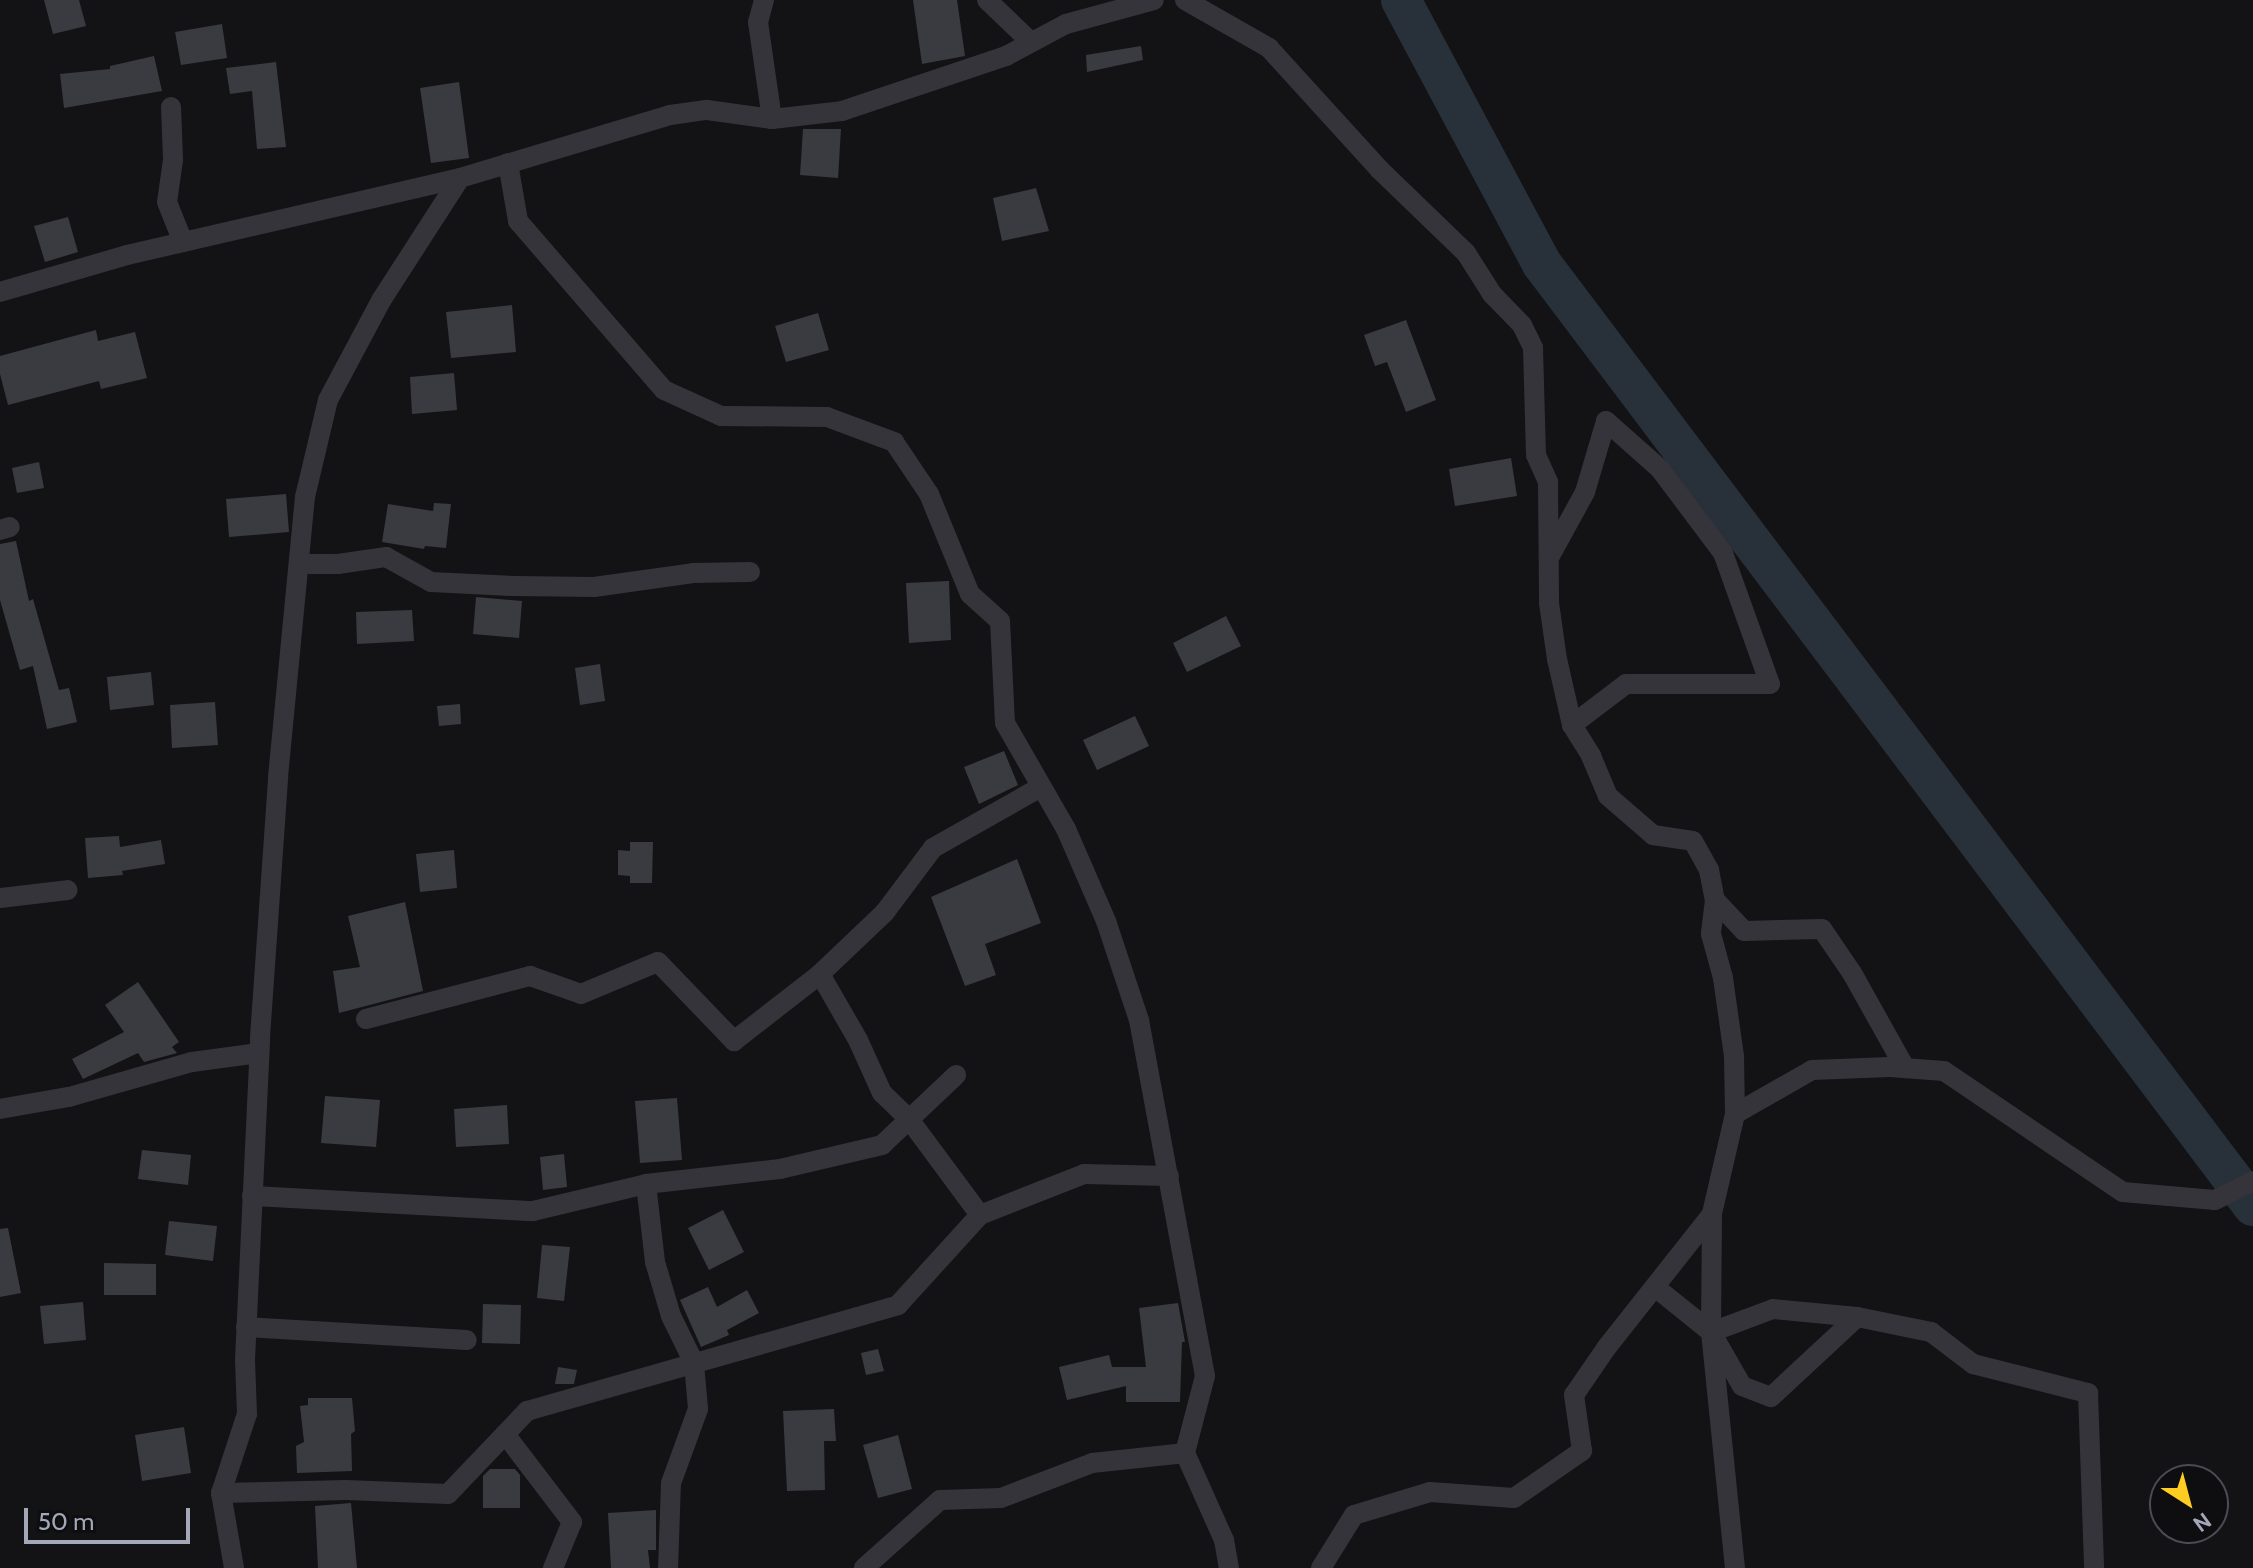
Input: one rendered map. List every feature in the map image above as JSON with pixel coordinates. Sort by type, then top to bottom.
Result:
[{"type":"street","points":[[764,0],[758,22],[772,119]]},
{"type":"street","points":[[987,0],[1031,42]]},
{"type":"street","points":[[0,292],[183,242],[460,178],[670,115],[707,110],[772,119],[842,111],[1006,56],[1066,24],[1154,0]]},
{"type":"street","points":[[1185,0],[1269,48],[1379,169],[1466,253],[1492,294],[1522,325],[1533,348],[1536,455],[1548,482],[1549,603],[1557,659],[1572,725],[1591,756],[1608,796],[1653,835],[1693,841],[1709,870],[1715,900],[1711,934],[1725,994],[1734,1056],[1735,1114],[1712,1214],[1711,1332],[1735,1568]]},
{"type":"street","points":[[171,107],[173,160],[167,202],[183,242]]},
{"type":"street","points":[[508,163],[518,221],[664,390],[721,416],[827,417],[894,442],[929,494],[970,594],[1000,621],[1005,723],[1066,829],[1111,935],[1139,1020],[1205,1376],[1185,1453],[1224,1540],[1229,1568]]},
{"type":"street","points":[[234,1568],[221,1493],[247,1414],[246,1327],[259,1053],[278,777],[305,497],[328,400],[382,299],[460,178]]},
{"type":"street","points":[[1549,559],[1585,492],[1606,421],[1660,469],[1723,553],[1770,684],[1626,684],[1572,725]]},
{"type":"street","points":[[299,564],[338,564],[386,557],[431,582],[514,586],[594,587],[693,573],[750,572]]},
{"type":"street","points":[[366,1019],[530,976],[581,994],[658,962],[734,1041],[820,974],[885,912],[933,848],[1041,787]]},
{"type":"street","points":[[0,898],[68,890]]},
{"type":"street","points":[[1715,900],[1744,931],[1822,929],[1852,973],[1905,1068]]},
{"type":"street","points":[[820,974],[858,1040],[882,1093],[909,1119],[980,1215]]},
{"type":"street","points":[[0,1109],[82,1094],[192,1062],[259,1053]]},
{"type":"street","points":[[1735,1114],[1812,1070],[1905,1068],[1944,1071],[2123,1192],[2215,1200],[2253,1181]]},
{"type":"street","points":[[252,1196],[533,1211],[646,1184],[780,1169],[882,1145],[956,1075]]},
{"type":"street","points":[[221,1493],[346,1490],[448,1494],[527,1411],[898,1305],[980,1215],[1084,1174],[1169,1176]]},
{"type":"street","points":[[646,1184],[655,1262],[671,1316],[694,1363],[698,1409],[671,1483],[668,1568]]},
{"type":"street","points":[[1321,1568],[1354,1515],[1430,1492],[1514,1498],[1582,1451],[1574,1395],[1712,1214]]},
{"type":"street","points":[[1655,1287],[1711,1332],[1742,1386],[1771,1397],[1857,1317]]},
{"type":"street","points":[[1711,1332],[1773,1309],[1857,1317],[1931,1332],[1973,1364],[2088,1393],[2094,1568]]},
{"type":"street","points":[[246,1327],[467,1340]]},
{"type":"street","points":[[505,1434],[572,1522],[553,1568]]},
{"type":"street","points":[[864,1568],[940,1500],[1001,1498],[1092,1463],[1185,1453]]},
{"type":"building","points":[[44,0],[79,0],[86,26],[53,34]]},
{"type":"building","points":[[913,0],[957,0],[965,56],[922,64]]},
{"type":"building","points":[[222,24],[227,58],[181,65],[175,32]]},
{"type":"building","points":[[1141,46],[1143,60],[1087,72],[1086,55]]},
{"type":"building","points":[[154,56],[162,91],[64,108],[60,74],[110,69],[110,66]]},
{"type":"building","points":[[276,62],[286,147],[257,149],[252,91],[230,94],[226,68]]},
{"type":"building","points":[[459,82],[469,158],[431,163],[420,88]]},
{"type":"building","points":[[803,129],[841,129],[838,178],[800,175]]},
{"type":"building","points":[[1036,188],[1049,231],[1002,241],[993,198]]},
{"type":"building","points":[[68,217],[78,252],[45,262],[34,226]]},
{"type":"building","points":[[512,305],[516,352],[451,358],[446,312]]},
{"type":"building","points":[[818,313],[829,350],[786,362],[775,326]]},
{"type":"building","points":[[1406,320],[1436,400],[1406,412],[1387,362],[1375,366],[1364,335]]},
{"type":"building","points":[[96,330],[98,341],[135,332],[147,378],[101,389],[99,381],[8,405],[0,374],[0,356]]},
{"type":"building","points":[[454,373],[457,410],[412,414],[410,377]]},
{"type":"building","points":[[1511,458],[1517,496],[1455,506],[1449,469]]},
{"type":"building","points":[[39,462],[44,488],[17,493],[12,468]]},
{"type":"building","points":[[286,494],[289,532],[229,537],[226,499]]},
{"type":"building","points":[[434,503],[451,504],[446,548],[425,546],[424,549],[382,542],[388,504],[433,511]]},
{"type":"building","points":[[16,541],[29,601],[33,599],[59,690],[69,688],[77,722],[47,729],[33,666],[20,670],[0,600],[0,544]]},
{"type":"building","points":[[949,581],[951,640],[909,643],[906,583]]},
{"type":"building","points":[[476,597],[522,601],[519,638],[473,634]]},
{"type":"building","points":[[412,610],[414,641],[357,644],[356,612]]},
{"type":"building","points":[[1226,616],[1241,646],[1187,672],[1173,643]]},
{"type":"building","points":[[600,664],[605,701],[580,705],[575,668]]},
{"type":"building","points":[[151,672],[154,705],[110,710],[107,677]]},
{"type":"building","points":[[215,702],[218,745],[172,748],[170,705]]},
{"type":"building","points":[[460,704],[461,724],[439,726],[437,706]]},
{"type":"building","points":[[1135,716],[1149,746],[1097,770],[1083,740]]},
{"type":"building","points":[[1004,751],[1018,785],[979,804],[964,767]]},
{"type":"building","points":[[119,836],[120,847],[161,840],[165,864],[122,871],[123,875],[88,878],[85,838]]},
{"type":"building","points":[[630,842],[653,842],[652,883],[630,883],[630,876],[618,875],[618,850],[630,851]]},
{"type":"building","points":[[454,850],[457,888],[420,892],[416,854]]},
{"type":"building","points":[[1017,859],[1041,923],[985,944],[996,975],[965,986],[931,897]]},
{"type":"building","points":[[405,902],[423,991],[339,1013],[333,971],[360,967],[348,916]]},
{"type":"building","points":[[138,982],[179,1042],[172,1047],[177,1053],[144,1062],[138,1053],[83,1079],[72,1059],[124,1032],[105,1005]]},
{"type":"building","points":[[325,1096],[380,1100],[376,1147],[321,1143]]},
{"type":"building","points":[[677,1098],[682,1160],[640,1163],[635,1101]]},
{"type":"building","points":[[507,1105],[509,1144],[456,1147],[454,1109]]},
{"type":"building","points":[[142,1150],[191,1155],[188,1185],[138,1179]]},
{"type":"building","points":[[564,1154],[567,1187],[543,1190],[540,1157]]},
{"type":"building","points":[[723,1210],[744,1252],[709,1270],[688,1228]]},
{"type":"building","points":[[169,1221],[217,1226],[213,1261],[165,1255]]},
{"type":"building","points":[[8,1228],[21,1293],[0,1297],[0,1229]]},
{"type":"building","points":[[542,1245],[570,1247],[564,1301],[537,1298]]},
{"type":"building","points":[[104,1263],[156,1264],[156,1295],[104,1295]]},
{"type":"building","points":[[708,1287],[717,1307],[747,1290],[759,1313],[727,1330],[729,1335],[701,1347],[680,1300]]},
{"type":"building","points":[[83,1302],[86,1340],[44,1344],[40,1306]]},
{"type":"building","points":[[1178,1303],[1185,1342],[1182,1342],[1180,1402],[1126,1402],[1126,1386],[1067,1400],[1059,1367],[1109,1355],[1112,1367],[1146,1367],[1139,1308]]},
{"type":"building","points":[[483,1304],[521,1305],[520,1344],[482,1343]]},
{"type":"building","points":[[878,1349],[884,1371],[866,1375],[861,1353]]},
{"type":"building","points":[[558,1367],[577,1370],[574,1384],[555,1384]]},
{"type":"building","points":[[308,1398],[352,1398],[355,1431],[351,1434],[352,1471],[297,1473],[296,1446],[304,1442],[300,1406],[308,1405]]},
{"type":"building","points":[[834,1409],[836,1441],[824,1441],[825,1490],[787,1491],[783,1411]]},
{"type":"building","points":[[184,1427],[191,1473],[142,1481],[135,1435]]},
{"type":"building","points":[[898,1435],[912,1489],[878,1498],[863,1445]]},
{"type":"building","points":[[490,1469],[515,1469],[520,1475],[520,1508],[483,1508],[483,1476]]},
{"type":"building","points":[[351,1503],[357,1568],[318,1568],[315,1506]]},
{"type":"building","points":[[656,1510],[656,1550],[648,1550],[650,1568],[611,1568],[608,1513]]},
{"type":"waterway","points":[[1401,0],[1542,264],[2253,1206]]}]
